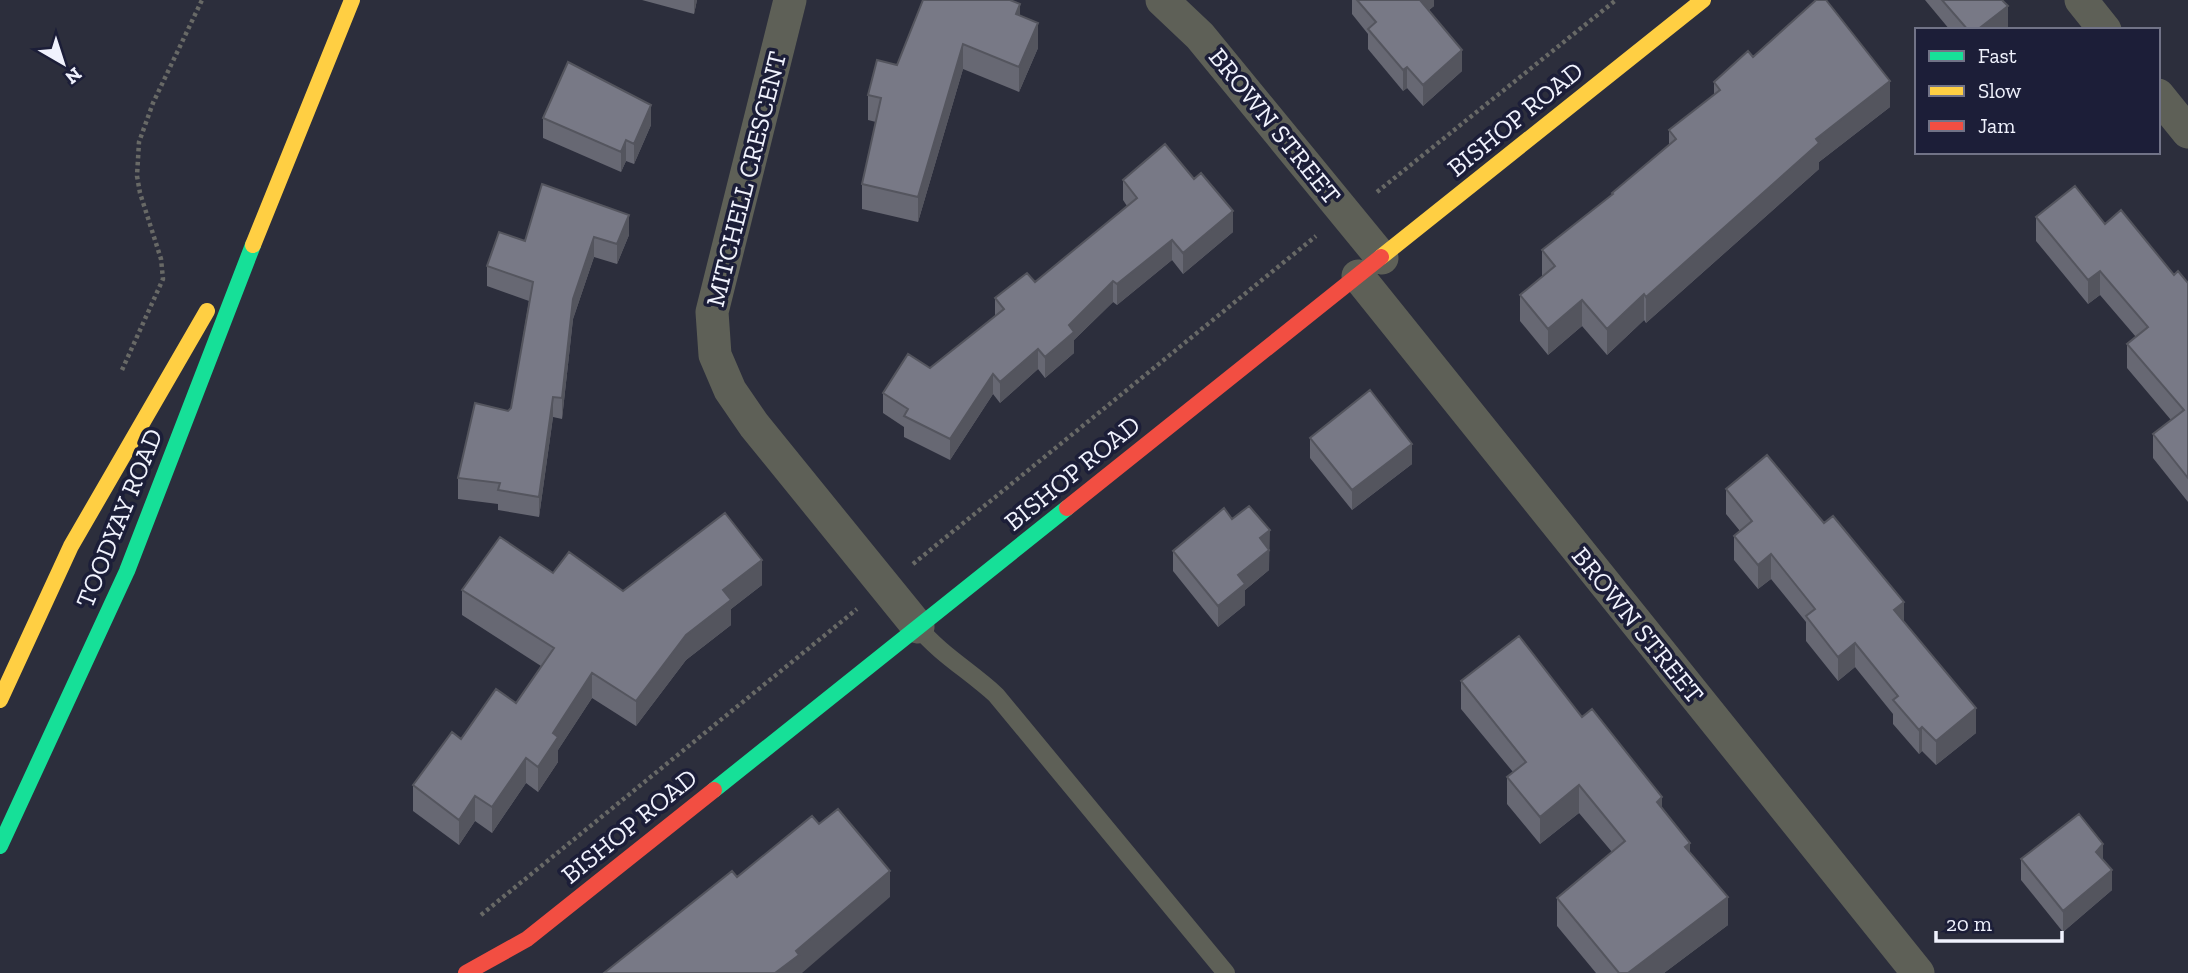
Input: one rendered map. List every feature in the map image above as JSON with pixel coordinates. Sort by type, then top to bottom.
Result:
[{"type":"street","name":"TOODYAY ROAD","points":[[0,846],[127,571],[269,203],[352,0]]},
{"type":"street","name":"MITCHELL CRESCENT","points":[[790,0],[712,312],[715,355],[730,390],[754,425],[918,627]]},
{"type":"street","name":"BROWN STREET","points":[[1162,0],[1200,36],[1370,267],[1918,973]]},
{"type":"street","name":"BISHOP ROAD","points":[[466,973],[527,939],[1703,0]]},
{"type":"street","points":[[2081,0],[2103,28]]},
{"type":"street","points":[[2160,97],[2188,132]]},
{"type":"street","name":"TOODYAY ROAD","points":[[0,700],[71,546],[269,203]]},
{"type":"lane","points":[[918,627],[939,650],[977,677],[996,695],[1226,973]]},
{"type":"path","points":[[116,380],[163,279],[161,259],[137,176],[139,142],[153,103],[202,0]]},
{"type":"path","points":[[1371,197],[1616,0]]},
{"type":"path","points":[[480,915],[1322,231]]},
{"type":"building","points":[[923,0],[1010,0],[1020,4],[1016,14],[1038,23],[1019,67],[963,44],[918,197],[862,184],[881,98],[868,95],[877,60],[897,65]]},
{"type":"building","points":[[1357,0],[1420,0],[1462,50],[1423,85],[1407,67],[1403,70],[1368,29],[1376,22]]},
{"type":"building","points":[[1816,0],[1826,0],[1890,81],[1816,139],[1819,143],[1607,329],[1582,300],[1548,329],[1520,295],[1555,266],[1542,250],[1613,194],[1676,139],[1669,130],[1720,90],[1714,82],[1748,51],[1753,57]]},
{"type":"building","points":[[1942,0],[2002,0],[2008,6],[1980,28],[1966,28]]},
{"type":"building","points":[[568,62],[651,105],[634,144],[626,140],[621,152],[543,118]]},
{"type":"building","points":[[1165,144],[1194,179],[1201,173],[1233,211],[1183,253],[1172,240],[1117,284],[1113,281],[1069,325],[1074,332],[1045,357],[1038,349],[1000,382],[993,374],[950,439],[904,416],[908,409],[883,393],[908,354],[930,368],[1004,309],[995,298],[1027,273],[1035,282],[1137,198],[1123,180]]},
{"type":"building","points":[[542,184],[629,215],[617,244],[594,237],[573,299],[562,398],[553,397],[539,497],[498,490],[500,483],[458,478],[475,403],[508,411],[511,408],[533,282],[487,266],[499,232],[525,241]]},
{"type":"building","points":[[2075,186],[2105,224],[2121,210],[2174,275],[2178,271],[2188,283],[2188,478],[2153,434],[2184,410],[2127,344],[2148,327],[2100,271],[2088,280],[2036,217]]},
{"type":"building","points":[[1370,390],[1412,444],[1352,490],[1310,438]]},
{"type":"building","points":[[1767,455],[1824,523],[1833,516],[1904,602],[1894,610],[1976,708],[1936,741],[1922,727],[1919,730],[1893,700],[1898,696],[1855,643],[1838,657],[1806,616],[1815,609],[1771,554],[1758,565],[1734,536],[1752,521],[1726,489]]},
{"type":"building","points":[[1249,506],[1270,530],[1260,538],[1269,550],[1238,575],[1245,584],[1218,606],[1173,551],[1224,508],[1232,519]]},
{"type":"building","points":[[725,513],[762,560],[723,590],[731,600],[686,635],[636,701],[592,673],[553,733],[558,737],[538,767],[526,758],[492,807],[475,796],[459,820],[413,785],[452,732],[461,739],[496,689],[516,703],[554,648],[462,590],[500,537],[553,573],[569,552],[623,591]]},
{"type":"building","points":[[1519,636],[1582,717],[1592,709],[1662,797],[1657,802],[1690,843],[1685,847],[1728,897],[1628,973],[1619,973],[1557,898],[1625,841],[1579,785],[1540,817],[1507,777],[1526,762],[1461,681]]},
{"type":"building","points":[[838,809],[890,871],[796,951],[799,955],[775,973],[604,973],[732,871],[737,877],[812,816],[819,824]]},
{"type":"building","points":[[2079,814],[2103,844],[2096,852],[2112,870],[2063,911],[2021,859]]},
{"type":"traffic: fast","points":[[0,846],[127,571],[253,245]]},
{"type":"traffic: fast","points":[[714,790],[1067,508]]},
{"type":"traffic: slow","points":[[253,245],[352,0]]},
{"type":"traffic: slow","points":[[1381,257],[1703,0]]},
{"type":"traffic: slow","points":[[0,700],[71,546],[207,311]]},
{"type":"traffic: jam","points":[[1067,508],[1381,257]]},
{"type":"traffic: jam","points":[[466,973],[527,939],[714,790]]}]
